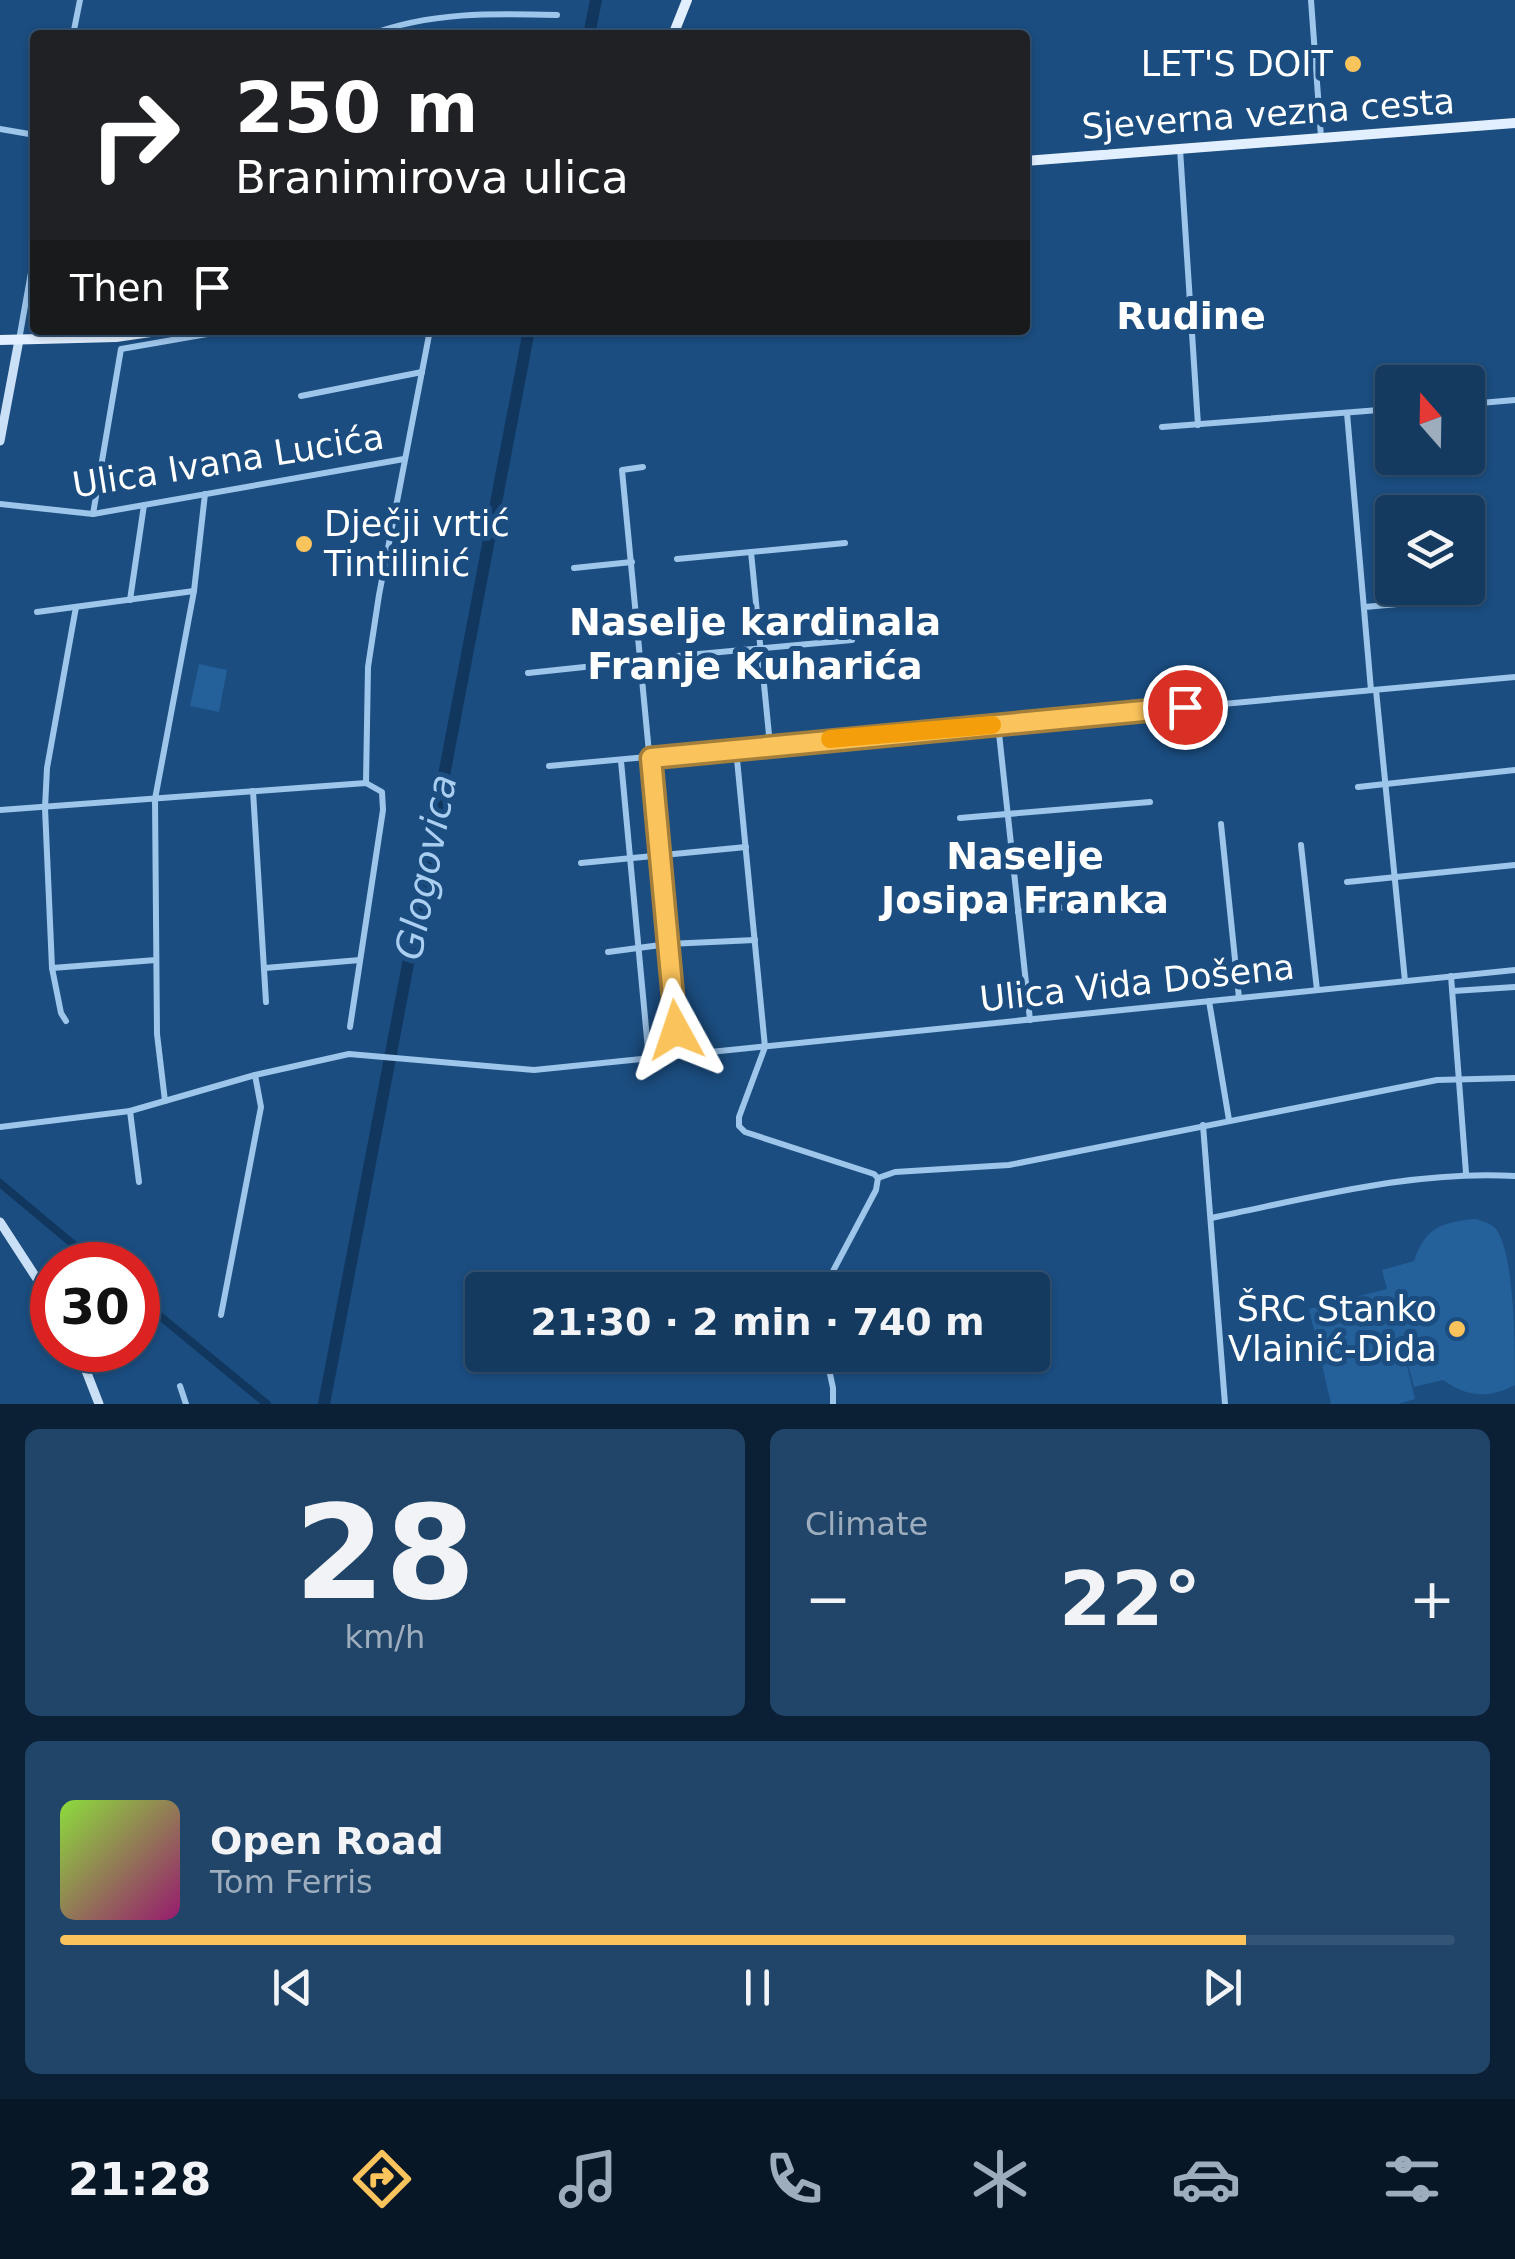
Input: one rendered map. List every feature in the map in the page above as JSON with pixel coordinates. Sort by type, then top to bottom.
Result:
[{"type":"main road","points":[[674,30],[687,0]]},
{"type":"main road","name":"Sjeverna vezna cesta","points":[[1030,161],[1515,123]]},
{"type":"main road","points":[[0,340],[130,335]]},
{"type":"main road","points":[[0,441],[19,340]]},
{"type":"main road","points":[[0,1222],[30,1268]]},
{"type":"main road","points":[[87,1372],[99,1404]]},
{"type":"street","points":[[75,30],[80,0]]},
{"type":"street","points":[[507,13],[510,0]]},
{"type":"street","points":[[1312,0],[1322,138]]},
{"type":"street","points":[[382,30],[445,16],[557,14]]},
{"type":"street","points":[[0,129],[30,134]]},
{"type":"street","points":[[1180,150],[1198,424]]},
{"type":"street","points":[[19,340],[30,278]]},
{"type":"street","points":[[92,514],[121,349],[201,335]]},
{"type":"street","points":[[366,783],[368,666],[429,335]]},
{"type":"street","points":[[301,396],[422,372]]},
{"type":"street","points":[[1485,403],[1515,400]]},
{"type":"street","points":[[1162,427],[1375,411]]},
{"type":"street","points":[[1347,413],[1405,981]]},
{"type":"street","name":"Ulica Ivana Lucića","points":[[0,504],[92,514],[404,459]]},
{"type":"street","points":[[643,467],[622,470],[678,1056]]},
{"type":"street","points":[[164,1101],[156,1034],[155,799],[194,591],[205,494]]},
{"type":"street","points":[[130,600],[144,506]]},
{"type":"street","points":[[677,559],[845,543]]},
{"type":"street","points":[[750,552],[770,745]]},
{"type":"street","points":[[574,568],[632,562]]},
{"type":"street","points":[[37,612],[194,591]]},
{"type":"street","points":[[1364,607],[1386,605]]},
{"type":"street","points":[[66,1020],[61,1013],[52,968],[45,808],[47,768],[76,607]]},
{"type":"street","points":[[677,656],[852,640]]},
{"type":"street","points":[[528,673],[641,661]]},
{"type":"street","points":[[548,766],[1515,676]]},
{"type":"street","points":[[998,724],[1030,1020]]},
{"type":"street","points":[[736,749],[765,1046],[739,1117],[741,1129],[878,1178]]},
{"type":"street","points":[[621,761],[650,1060]]},
{"type":"street","points":[[1358,787],[1515,770]]},
{"type":"street","points":[[0,810],[366,783],[382,792],[383,810],[350,1027]]},
{"type":"street","points":[[253,791],[266,1002]]},
{"type":"street","points":[[960,818],[1150,802]]},
{"type":"street","points":[[1220,824],[1239,998]]},
{"type":"street","points":[[1301,845],[1317,990]]},
{"type":"street","points":[[581,862],[746,848]]},
{"type":"street","points":[[1346,882],[1515,866]]},
{"type":"street","points":[[1018,912],[1160,898]]},
{"type":"street","points":[[608,952],[668,944],[755,940]]},
{"type":"street","points":[[52,968],[156,960]]},
{"type":"street","points":[[265,968],[360,960]]},
{"type":"street","name":"Ulica Vida Došena","points":[[0,1127],[130,1111],[255,1075],[349,1054],[534,1070],[1515,970]]},
{"type":"street","points":[[1452,976],[1466,1173]]},
{"type":"street","points":[[1453,991],[1515,988]]},
{"type":"street","points":[[1209,1001],[1229,1120]]},
{"type":"street","points":[[221,1315],[261,1107],[255,1075]]},
{"type":"street","points":[[878,1178],[895,1172],[1009,1165],[1460,1077],[1515,1078]]},
{"type":"street","points":[[130,1111],[138,1182]]},
{"type":"street","points":[[1203,1125],[1225,1404]]},
{"type":"street","points":[[1210,1218],[1391,1182],[1466,1173],[1515,1176]]},
{"type":"street","points":[[833,1272],[876,1190],[878,1178]]},
{"type":"street","points":[[830,1372],[832,1404]]},
{"type":"street","points":[[180,1386],[186,1404]]},
{"type":"shaded area","points":[[199,664],[227,670],[219,712],[190,706]]},
{"type":"shaded area","name":"ŠRC Stanko Vlainić-Dida","points":[[1475,1219],[1496,1229],[1507,1259],[1513,1302],[1515,1385],[1487,1394],[1469,1393],[1443,1380],[1414,1387],[1398,1329],[1415,1399],[1398,1404],[1331,1404],[1309,1309],[1387,1289],[1382,1270],[1414,1261],[1423,1241],[1436,1229]]},
{"type":"waterway","name":"Glogovica","points":[[590,30],[596,0]]},
{"type":"waterway","name":"Glogovica","points":[[324,1404],[528,335]]},
{"type":"waterway","points":[[0,1183],[71,1242]]},
{"type":"waterway","points":[[160,1316],[267,1404]]},
{"type":"slow traffic","points":[[830,739],[992,725]]},
{"type":"place","name":"LET'S DOIT","points":[[1353,64]]},
{"type":"place","name":"Dječji vrtić Tintilinić","points":[[304,544]]},
{"type":"place","name":"ŠRC Stanko Vlainić-Dida","points":[[1457,1329]]},
{"type":"district","name":"Rudine","points":[[1191,316]]},
{"type":"district","name":"Naselje kardinala Franje Kuharića","points":[[755,644]]},
{"type":"district","name":"Naselje Josipa Franka","points":[[1025,878]]},
{"type":"route","points":[[676,1030],[651,758],[1185,707]]}]
